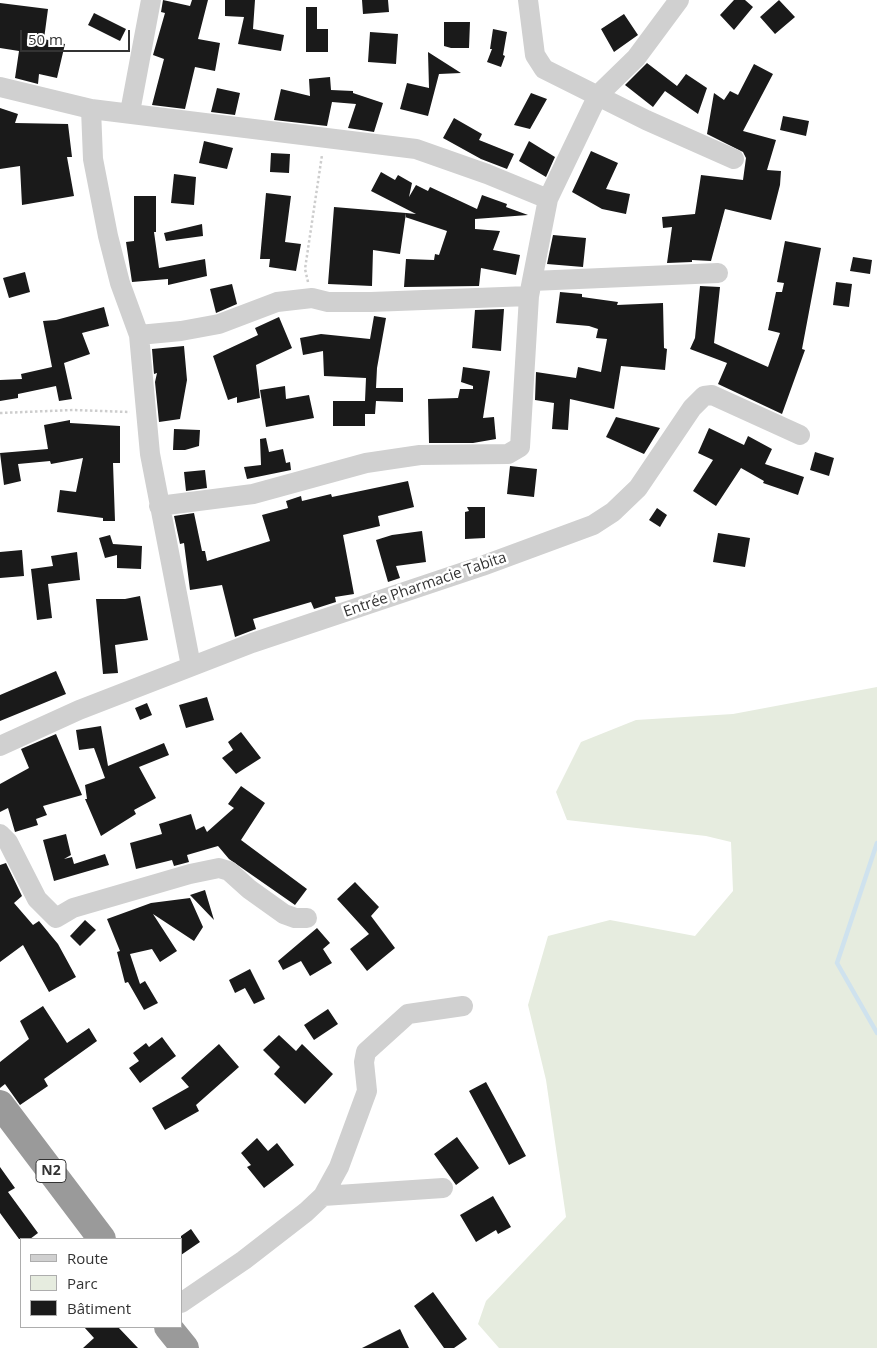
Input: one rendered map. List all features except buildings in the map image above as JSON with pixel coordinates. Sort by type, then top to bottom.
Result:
[{"type":"highway","name":"N2","points":[[0,1104],[101,1238]]},
{"type":"highway","points":[[169,1328],[184,1348]]},
{"type":"street","points":[[130,112],[151,0]]},
{"type":"street","points":[[528,0],[535,55],[544,69],[646,120],[734,159]]},
{"type":"street","points":[[159,506],[253,494],[366,463],[420,455],[508,454],[515,451],[520,446],[531,289],[548,199],[598,95],[636,58],[679,0]]},
{"type":"street","points":[[0,87],[91,109],[325,136],[416,149],[548,199]]},
{"type":"street","points":[[91,109],[93,159],[108,236],[120,283],[139,335],[146,413],[159,506],[191,666]]},
{"type":"street","points":[[139,335],[181,331],[219,324],[277,302],[312,298],[328,302],[371,302],[718,273]]},
{"type":"street","name":"Entrée Pharmacie Tabita","points":[[0,746],[79,710],[252,643],[482,566],[592,525],[613,512],[638,488],[692,408],[704,396],[712,396],[800,435]]},
{"type":"street","points":[[0,834],[8,842],[37,898],[56,918],[73,908],[190,874],[218,868],[229,871],[249,889],[284,914],[294,918],[307,918]]},
{"type":"street","points":[[182,1302],[244,1260],[306,1212],[323,1196],[339,1167],[367,1090],[364,1062],[366,1052],[408,1014],[463,1006]]},
{"type":"street","points":[[323,1196],[443,1188]]},
{"type":"path","points":[[312,298],[304,269],[325,136]]},
{"type":"path","points":[[0,413],[73,410],[146,413]]},
{"type":"green space","points":[[877,687],[877,1348],[499,1348],[478,1324],[486,1301],[566,1217],[546,1080],[528,1005],[548,936],[610,920],[695,936],[733,891],[731,842],[706,836],[567,820],[556,792],[581,742],[636,720],[733,714]]},
{"type":"waterway","points":[[877,843],[837,963],[877,1033]]}]
